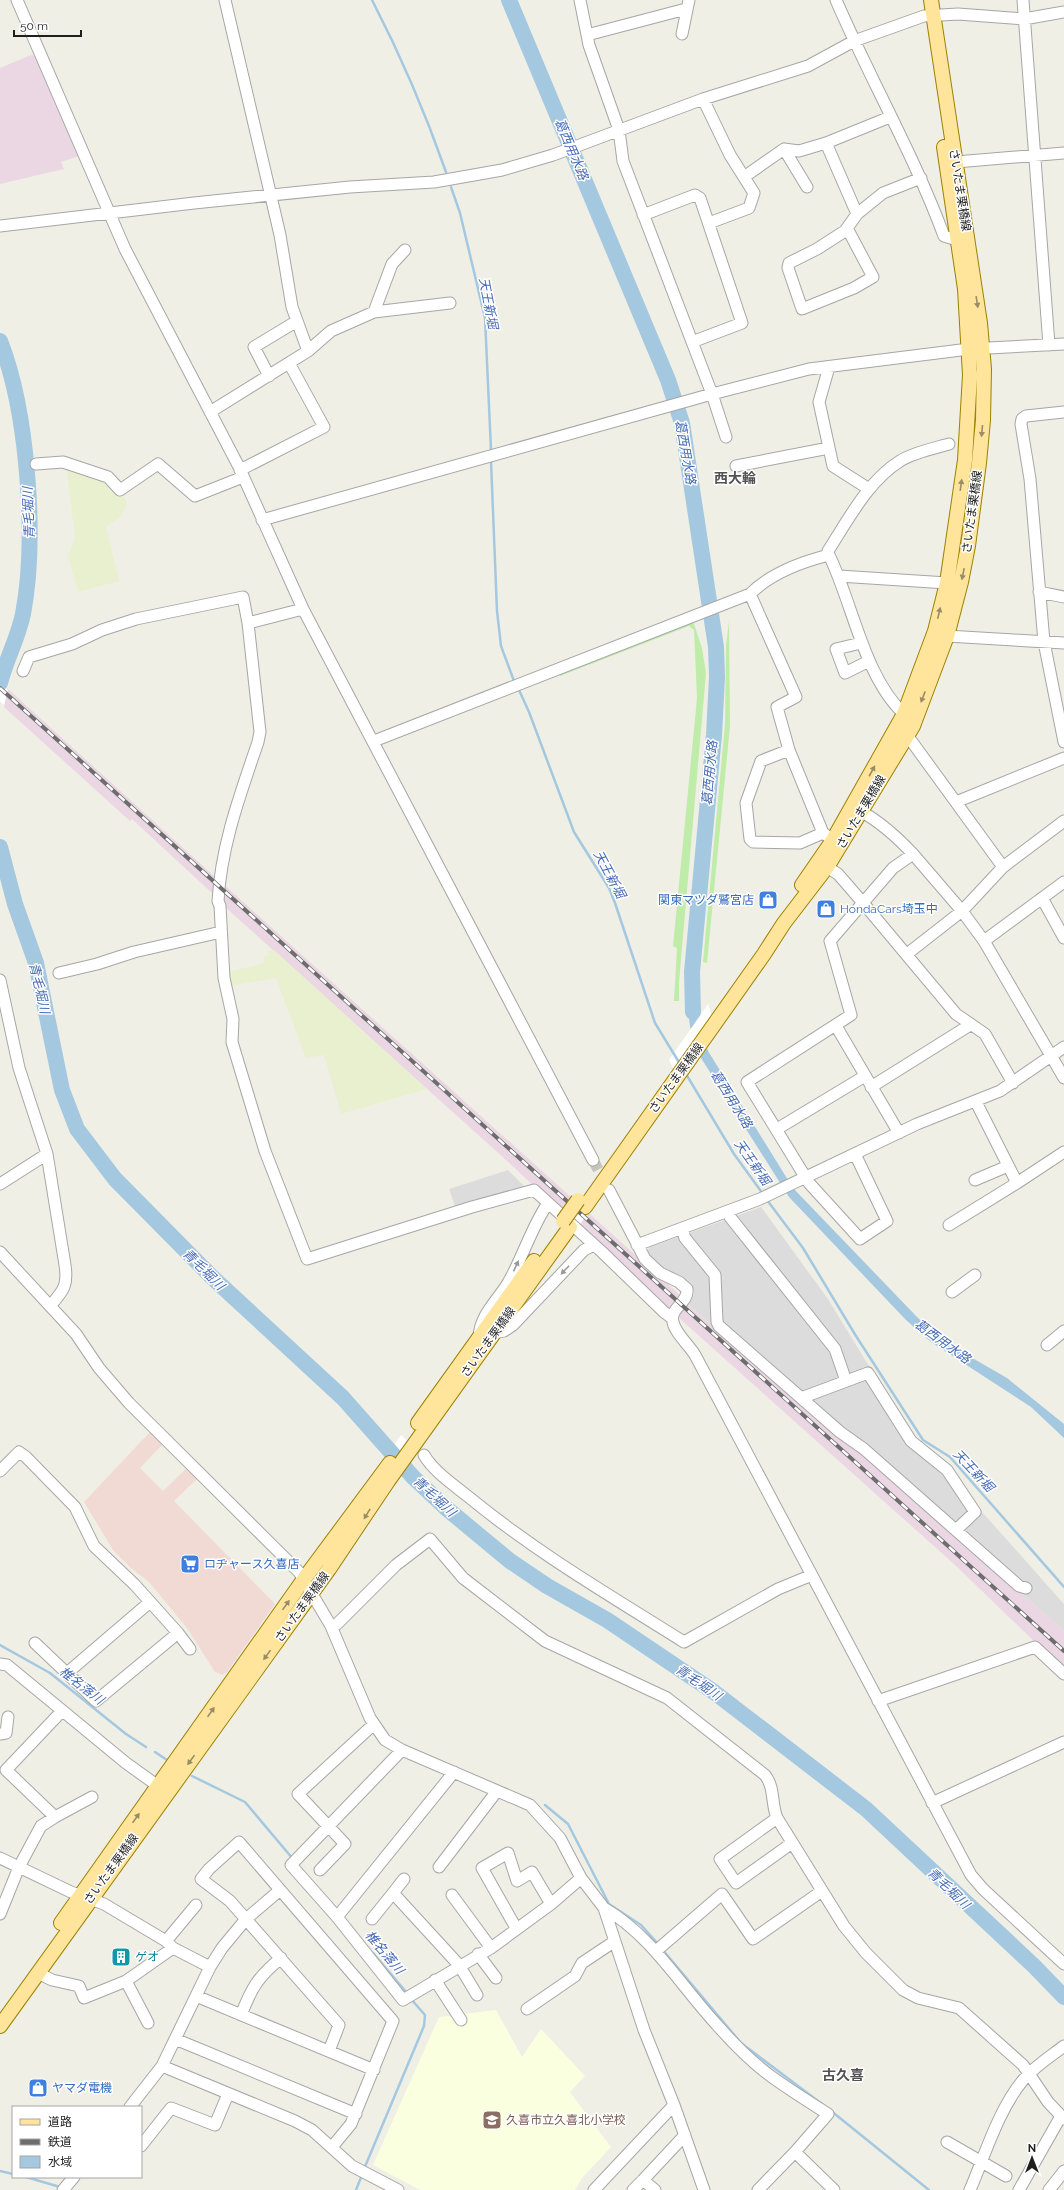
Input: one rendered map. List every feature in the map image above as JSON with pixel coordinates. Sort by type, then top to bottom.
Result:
[{"type":"main road","name":"さいたま栗橋線","points":[[713,1019],[904,714],[941,634],[961,582],[975,502],[983,420],[956,162],[929,16],[922,0]]},
{"type":"main road","name":"さいたま栗橋線","points":[[0,2026],[38,1972],[158,1786],[304,1579],[384,1478],[414,1447],[494,1333],[566,1224],[713,1019],[764,954],[784,923],[827,867],[862,812],[913,726],[941,634],[965,460],[970,375],[976,349],[957,240],[929,16],[932,0]]},
{"type":"main road","name":"さいたま栗橋線","points":[[414,1447],[478,1336],[566,1224]]},
{"type":"main road","name":"さいたま栗橋線","points":[[0,2010],[312,1593],[363,1520],[384,1478]]},
{"type":"street","points":[[17,0],[125,248],[242,474],[303,609],[594,1160]]},
{"type":"street","points":[[225,0],[271,195],[292,308],[308,351]]},
{"type":"street","points":[[580,0],[587,35],[619,130],[623,161],[712,394],[726,437]]},
{"type":"street","points":[[836,0],[890,117],[921,178],[944,236],[957,240]]},
{"type":"street","points":[[1023,0],[1049,345]]},
{"type":"street","points":[[587,35],[688,5],[682,34]]},
{"type":"street","points":[[0,226],[271,195],[350,187],[434,182],[516,166],[567,150],[703,99],[808,66],[854,41],[929,16],[958,14],[1024,19],[1064,12]]},
{"type":"street","points":[[703,99],[730,155],[754,193],[749,208],[710,223]]},
{"type":"street","points":[[744,177],[784,149],[799,151],[826,143],[890,117]]},
{"type":"street","points":[[826,143],[857,214]]},
{"type":"street","points":[[784,149],[807,187]]},
{"type":"street","points":[[956,162],[1064,153]]},
{"type":"street","points":[[847,228],[873,277],[854,288],[802,309],[788,268],[789,263],[817,249],[847,228],[857,214],[883,193],[921,178]]},
{"type":"street","points":[[643,215],[697,195],[700,198],[710,223],[742,323],[692,342]]},
{"type":"street","points":[[374,312],[392,264],[405,250]]},
{"type":"street","points":[[210,412],[308,351],[331,331],[374,312],[450,303]]},
{"type":"street","points":[[268,376],[254,347],[297,321]]},
{"type":"street","points":[[262,520],[712,394],[809,369],[976,349],[1064,344]]},
{"type":"street","points":[[36,464],[63,462],[108,477],[120,490],[158,464],[194,496],[242,474],[324,427],[289,363]]},
{"type":"street","points":[[829,367],[819,402],[833,466],[869,489]]},
{"type":"street","points":[[1064,412],[1026,416],[1022,419],[1030,479],[1044,642],[1060,710],[1064,742]]},
{"type":"street","points":[[827,556],[828,551],[869,489],[901,460],[950,444]]},
{"type":"street","points":[[736,466],[829,448]]},
{"type":"street","points":[[374,742],[750,594],[756,588],[797,564],[829,555],[839,576],[869,661],[897,708],[904,714]]},
{"type":"street","points":[[839,576],[947,583]]},
{"type":"street","points":[[1039,592],[1064,597]]},
{"type":"street","points":[[750,594],[796,697],[776,707],[789,750],[828,837],[800,843],[753,842],[750,839],[746,803],[761,760],[789,750]]},
{"type":"street","points":[[23,671],[29,657],[72,644],[102,630],[136,619],[243,597],[248,623],[260,732],[258,742],[228,830],[221,863],[218,902],[220,906],[224,978],[233,1019],[232,1042],[265,1151],[307,1258],[472,1207],[534,1190],[594,1244],[672,1318],[675,1328],[695,1355],[932,1803],[976,1882],[1064,1964]]},
{"type":"street","points":[[248,623],[303,609]]},
{"type":"street","points":[[941,634],[1064,643]]},
{"type":"street","points":[[862,643],[836,649],[845,673],[869,661]]},
{"type":"street","points":[[907,735],[1004,867]]},
{"type":"street","points":[[956,802],[1064,758]]},
{"type":"street","points":[[862,812],[897,836],[962,911],[984,941],[1052,1055],[1064,1078]]},
{"type":"street","points":[[907,954],[962,911],[1004,867],[1064,822]]},
{"type":"street","points":[[855,1154],[887,1221],[860,1239],[805,1178],[777,1129],[747,1082],[851,1015],[830,941],[864,904],[893,868],[913,854]]},
{"type":"street","points":[[827,867],[838,874],[907,954],[956,1014],[985,1034],[1013,1083]]},
{"type":"street","points":[[984,941],[1064,882]]},
{"type":"street","points":[[1042,898],[1064,938]]},
{"type":"street","points":[[59,973],[97,964],[134,952],[221,932]]},
{"type":"street","points":[[0,980],[19,1068],[47,1154],[66,1275],[64,1288],[51,1305]]},
{"type":"street","points":[[871,1087],[970,1025]]},
{"type":"street","points":[[836,1026],[864,1076],[899,1133]]},
{"type":"street","points":[[637,1245],[760,1198],[917,1124],[976,1102],[1013,1083],[1064,1047]]},
{"type":"street","points":[[777,1129],[864,1076]]},
{"type":"street","points":[[976,1102],[1017,1183]]},
{"type":"street","points":[[949,1225],[1064,1152]]},
{"type":"street","points":[[0,1184],[47,1154]]},
{"type":"street","points":[[976,1180],[1008,1166]]},
{"type":"street","points":[[609,1190],[645,1259],[660,1273],[679,1282],[687,1290],[686,1300],[678,1308],[672,1318]]},
{"type":"street","points":[[478,1336],[479,1326],[508,1283],[536,1223],[548,1203]]},
{"type":"street","points":[[728,1211],[730,1216],[835,1350],[846,1381]]},
{"type":"street","points":[[682,1229],[685,1238],[715,1275],[717,1322],[719,1326],[840,1432],[864,1449],[1019,1586],[1026,1588]]},
{"type":"street","points":[[494,1333],[504,1331],[513,1325],[584,1250],[594,1244]]},
{"type":"street","points":[[0,1252],[51,1305],[76,1334],[99,1368],[129,1403],[304,1579],[331,1626],[374,1724],[384,1740],[402,1750],[530,1805],[560,1838],[581,1878],[604,1908],[644,2030],[674,2105],[704,2190]]},
{"type":"street","points":[[952,1292],[975,1275]]},
{"type":"street","points":[[1047,1345],[1064,1331]]},
{"type":"street","points":[[801,1398],[868,1373],[911,1441],[947,1470],[975,1512],[956,1530]]},
{"type":"street","points":[[414,1447],[435,1469],[509,1530],[568,1571],[684,1642],[778,1590],[812,1575]]},
{"type":"street","points":[[0,1471],[19,1452],[26,1457],[75,1507],[94,1546],[150,1602],[178,1633],[190,1649]]},
{"type":"street","points":[[331,1626],[337,1624],[396,1565],[430,1539],[463,1578],[546,1640],[667,1698],[757,1769],[769,1781],[777,1818],[844,1926],[866,1954],[903,1990],[918,1998],[959,2008],[1030,2073],[1048,2102],[1062,2117],[1019,2190]]},
{"type":"street","points":[[67,1673],[150,1602]]},
{"type":"street","points":[[35,1643],[96,1701],[178,1633]]},
{"type":"street","points":[[878,1701],[1035,1647],[1064,1674]]},
{"type":"street","points":[[0,1664],[7,1665],[126,1763],[158,1786]]},
{"type":"street","points":[[55,1817],[6,1770],[62,1711]]},
{"type":"street","points":[[0,1734],[6,1733],[8,1717]]},
{"type":"street","points":[[320,1870],[345,1844],[327,1827],[298,1794],[374,1724]]},
{"type":"street","points":[[932,1803],[1064,1742]]},
{"type":"street","points":[[402,1750],[291,1865],[337,1917],[402,2000],[459,1965],[491,1948],[516,1928],[551,1904],[581,1878]]},
{"type":"street","points":[[337,1917],[454,1772]]},
{"type":"street","points":[[439,1867],[497,1791]]},
{"type":"street","points":[[0,1914],[19,1867],[41,1826],[92,1798]]},
{"type":"street","points":[[777,1818],[720,1859],[736,1883],[792,1843]]},
{"type":"street","points":[[329,2051],[339,2025],[230,1901],[201,1880],[209,1869],[239,1842],[393,2021],[356,2114],[351,2124],[332,2147]]},
{"type":"street","points":[[516,1928],[482,1868],[508,1853],[517,1881],[532,1872],[551,1904]]},
{"type":"street","points":[[0,1858],[85,1897],[104,1904],[210,1967]]},
{"type":"street","points":[[372,1919],[404,1879]]},
{"type":"street","points":[[131,2106],[162,2066],[210,1967],[234,1932],[246,1919],[280,1890]]},
{"type":"street","points":[[656,1950],[722,1894],[753,1940],[822,1891]]},
{"type":"street","points":[[393,1893],[459,1965],[477,1995]]},
{"type":"street","points":[[452,1895],[491,1948]]},
{"type":"street","points":[[38,1972],[52,1980],[79,1986],[84,1998],[126,1981],[169,1944],[196,1905]]},
{"type":"street","points":[[604,1908],[619,1916],[656,1950],[683,1986],[718,2027],[771,2077],[828,2114],[795,2152],[758,2190]]},
{"type":"street","points":[[527,2009],[575,1976],[582,1963],[615,1941]]},
{"type":"street","points":[[478,1954],[496,1978]]},
{"type":"street","points":[[241,2014],[250,1992],[259,1978],[281,1958]]},
{"type":"street","points":[[435,1980],[461,2020]]},
{"type":"street","points":[[126,1981],[148,2023]]},
{"type":"street","points":[[196,1996],[374,2070]]},
{"type":"street","points":[[175,2039],[356,2114]]},
{"type":"street","points":[[970,2190],[993,2134],[1012,2097],[1030,2073],[1064,2046]]},
{"type":"street","points":[[162,2066],[295,2121],[312,2130],[352,2166],[398,2190]]},
{"type":"street","points":[[142,2145],[171,2108],[216,2125],[228,2094]]},
{"type":"street","points":[[594,2190],[674,2105]]},
{"type":"street","points":[[633,2190],[685,2135]]},
{"type":"street","points":[[947,2142],[1006,2176]]},
{"type":"street","points":[[795,2152],[834,2190]]},
{"type":"street","points":[[1049,2190],[1064,2171]]},
{"type":"street","points":[[63,2190],[73,2178]]},
{"type":"street","points":[[643,2180],[655,2190]]},
{"type":"shaded area","points":[[31,55],[36,56],[79,156],[61,162],[64,169],[0,184],[0,68]]},
{"type":"shaded area","points":[[66,465],[106,480],[122,493],[127,504],[120,517],[106,527],[119,581],[78,592],[68,557],[75,537]]},
{"type":"shaded area","points":[[7,688],[215,877],[213,894],[132,819],[130,821],[4,707]]},
{"type":"shaded area","points":[[221,882],[682,1297],[672,1309],[670,1309],[582,1231],[506,1160],[224,906]]},
{"type":"shaded area","points":[[274,950],[427,1089],[341,1114],[324,1055],[306,1058],[276,978],[230,986],[228,972],[265,963],[263,957],[269,955],[267,951]]},
{"type":"shaded area","points":[[508,1170],[527,1189],[456,1209],[449,1189]]},
{"type":"shaded area","points":[[761,1207],[828,1299],[914,1440],[946,1465],[983,1513],[1064,1604],[1064,1631],[861,1452],[842,1439],[689,1305],[694,1294],[692,1284],[682,1276],[666,1271],[647,1252],[650,1247]]},
{"type":"shaded area","points":[[686,1305],[689,1305],[842,1439],[861,1452],[1064,1631],[1064,1670],[955,1565],[678,1317]]},
{"type":"shaded area","points":[[150,1432],[163,1444],[140,1468],[163,1491],[187,1468],[197,1479],[174,1501],[275,1604],[227,1672],[222,1675],[215,1672],[187,1628],[149,1582],[131,1568],[113,1550],[84,1502]]},
{"type":"shaded area","name":"久喜市立久喜北小学校","points":[[496,2010],[522,2057],[541,2029],[585,2076],[570,2092],[611,2147],[582,2178],[575,2190],[420,2190],[373,2165],[439,2017]]},
{"type":"green space","points":[[693,621],[702,648],[706,673],[679,982],[679,1001],[674,1001],[677,948],[673,946],[697,698],[694,630],[689,626],[560,676],[560,673]]},
{"type":"green space","points":[[729,621],[730,726],[707,963],[703,962],[725,724],[726,646]]},
{"type":"water","points":[[686,990],[696,992],[699,1023],[708,1051],[793,1188],[918,1318],[955,1348],[1007,1378],[1064,1424],[1064,1438],[1031,1407],[931,1342],[906,1320],[789,1197],[701,1058],[690,1027]]},
{"type":"pier","points":[[0,683],[8,690],[4,705],[0,701]]},
{"type":"pier","points":[[708,1004],[717,1034],[682,1083],[669,1060]]},
{"type":"pier","points":[[572,1196],[589,1211],[575,1232],[557,1216]]},
{"type":"pier","points":[[401,1435],[418,1452],[393,1487],[376,1470]]},
{"type":"waterway","name":"天王新堀","points":[[372,0],[412,84],[446,172]]},
{"type":"waterway","name":"葛西用水路","points":[[509,0],[668,380],[682,423],[716,647],[717,677],[714,735],[692,972],[693,1012]]},
{"type":"waterway","name":"天王新堀","points":[[451,187],[460,213],[485,318],[491,450]]},
{"type":"waterway","name":"青毛堀川","points":[[0,341],[10,370],[17,403],[23,439],[29,514],[27,584],[23,614],[0,683]]},
{"type":"waterway","name":"天王新堀","points":[[491,461],[497,611],[501,646],[514,681]]},
{"type":"waterway","name":"天王新堀","points":[[519,690],[529,712],[574,832],[609,888],[655,1023],[680,1064]]},
{"type":"waterway","name":"青毛堀川","points":[[0,847],[15,904],[36,963],[62,1090],[77,1129],[115,1179],[213,1278],[343,1398],[413,1477],[446,1508],[510,1561],[547,1586],[607,1620],[714,1692],[866,1809],[1034,1966],[1064,1997]]},
{"type":"waterway","name":"天王新堀","points":[[686,1074],[734,1154],[763,1194]]},
{"type":"waterway","name":"天王新堀","points":[[767,1200],[803,1248],[856,1336],[923,1440],[950,1457],[1064,1587]]},
{"type":"waterway","name":"椎名落川","points":[[0,1645],[50,1673],[126,1734],[146,1747]]},
{"type":"waterway","name":"椎名落川","points":[[155,1752],[167,1760]]},
{"type":"waterway","name":"椎名落川","points":[[192,1776],[245,1802],[293,1859]]},
{"type":"waterway","points":[[545,1805],[568,1824],[609,1904],[641,1925],[659,1945]]},
{"type":"waterway","points":[[662,1949],[741,2043],[826,2107]]},
{"type":"waterway","name":"椎名落川","points":[[373,1953],[407,1993]]},
{"type":"waterway","name":"椎名落川","points":[[364,2169],[424,2026],[425,2015],[411,1999]]},
{"type":"waterway","points":[[830,2110],[929,2190]]},
{"type":"waterway","points":[[0,2171],[12,2174]]},
{"type":"waterway","name":"椎名落川","points":[[356,2190],[362,2175]]},
{"type":"waterway","points":[[29,2178],[60,2187]]},
{"type":"tunnel","points":[[593,1160],[607,1186]]},
{"type":"railway","points":[[0,688],[1064,1651]]},
{"type":"place","name":"関東マツダ鷲宮店","points":[[768,900]]},
{"type":"place","name":"HondaCars埼玉中","points":[[826,909]]},
{"type":"place","name":"ロヂャース久喜店","points":[[190,1564]]},
{"type":"place","name":"ゲオ","points":[[121,1957]]},
{"type":"place","name":"ヤマダ電機","points":[[38,2088]]},
{"type":"place","name":"久喜市立久喜北小学校","points":[[492,2120]]},
{"type":"district","name":"西大輪","points":[[735,478]]},
{"type":"district","name":"古久喜","points":[[843,2075]]}]
